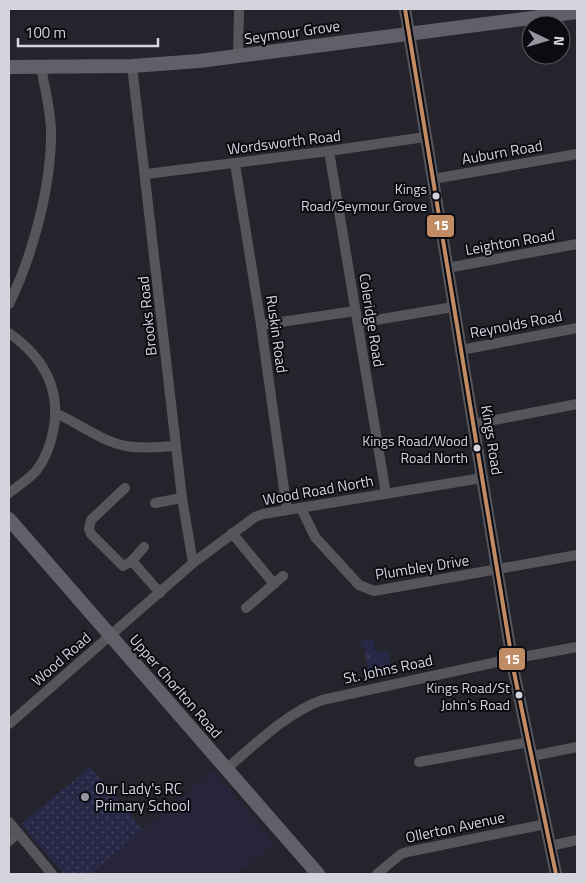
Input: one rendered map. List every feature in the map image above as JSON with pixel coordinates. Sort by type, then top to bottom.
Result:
[{"type":"main road","name":"Seymour Grove","points":[[9,67],[132,66],[238,56],[577,12]]},
{"type":"main road","name":"Upper Chorlton Road","points":[[9,519],[314,873]]},
{"type":"street","points":[[238,56],[239,9]]},
{"type":"street","name":"Kings Road","points":[[405,9],[512,658],[556,874]]},
{"type":"street","name":"Brooks Road","points":[[132,66],[182,498],[193,563]]},
{"type":"street","points":[[9,302],[30,250],[42,209],[47,183],[50,129],[48,99],[41,68]]},
{"type":"street","name":"Wordsworth Road","points":[[146,174],[235,164],[425,137]]},
{"type":"street","name":"Coleridge Road","points":[[329,151],[386,494]]},
{"type":"street","name":"Auburn Road","points":[[432,179],[577,154]]},
{"type":"street","name":"Ruskin Road","points":[[235,164],[261,325],[287,510]]},
{"type":"street","name":"Leighton Road","points":[[448,268],[577,244]]},
{"type":"street","points":[[358,323],[453,306]]},
{"type":"street","points":[[261,325],[355,311]]},
{"type":"street","name":"Reynolds Road","points":[[461,350],[577,328]]},
{"type":"street","points":[[9,333],[32,352],[41,363],[53,389],[56,413],[51,443],[46,456],[26,480],[9,492]]},
{"type":"street","points":[[474,424],[577,404]]},
{"type":"street","points":[[56,413],[104,439],[124,446],[146,448],[176,446]]},
{"type":"street","name":"Wood Road North","points":[[110,636],[193,563],[255,517],[482,478]]},
{"type":"street","points":[[124,488],[91,520],[89,529],[91,534],[120,565],[126,566],[144,547]]},
{"type":"street","points":[[155,504],[182,498]]},
{"type":"street","name":"Plumbley Drive","points":[[301,508],[315,537],[359,585],[368,590],[396,588],[497,569]]},
{"type":"street","points":[[232,533],[274,584]]},
{"type":"street","points":[[497,569],[577,555]]},
{"type":"street","points":[[132,561],[160,593]]},
{"type":"street","points":[[246,608],[283,576]]},
{"type":"street","name":"Wood Road","points":[[9,724],[110,636]]},
{"type":"street","name":"St. Johns Road","points":[[226,769],[285,720],[306,706],[344,694],[512,658],[577,647]]},
{"type":"street","points":[[419,762],[529,742]]},
{"type":"street","points":[[532,756],[577,747]]},
{"type":"street","points":[[9,822],[52,874]]},
{"type":"street","name":"Ollerton Avenue","points":[[377,874],[401,854],[407,852],[546,824]]},
{"type":"street","points":[[9,842],[18,833]]},
{"type":"street","points":[[550,846],[577,840]]},
{"type":"shaded area","name":"Our Lady's RC Primary School","points":[[90,767],[143,829],[213,770],[275,843],[239,874],[64,874],[21,824]]},
{"type":"green space","points":[[373,639],[376,652],[388,650],[391,671],[369,675],[364,648],[357,641]]},
{"type":"green space","points":[[90,767],[143,829],[90,874],[64,874],[21,824]]},
{"type":"transit line","name":"15","points":[[405,9],[514,672],[556,874]]},
{"type":"place","name":"Kings Road/Seymour Grove","points":[[436,196]]},
{"type":"place","name":"Kings Road/Wood Road North","points":[[477,448]]},
{"type":"place","name":"Kings Road/St John's Road","points":[[519,695]]},
{"type":"place","name":"Our Lady's RC Primary School","points":[[85,797]]}]
